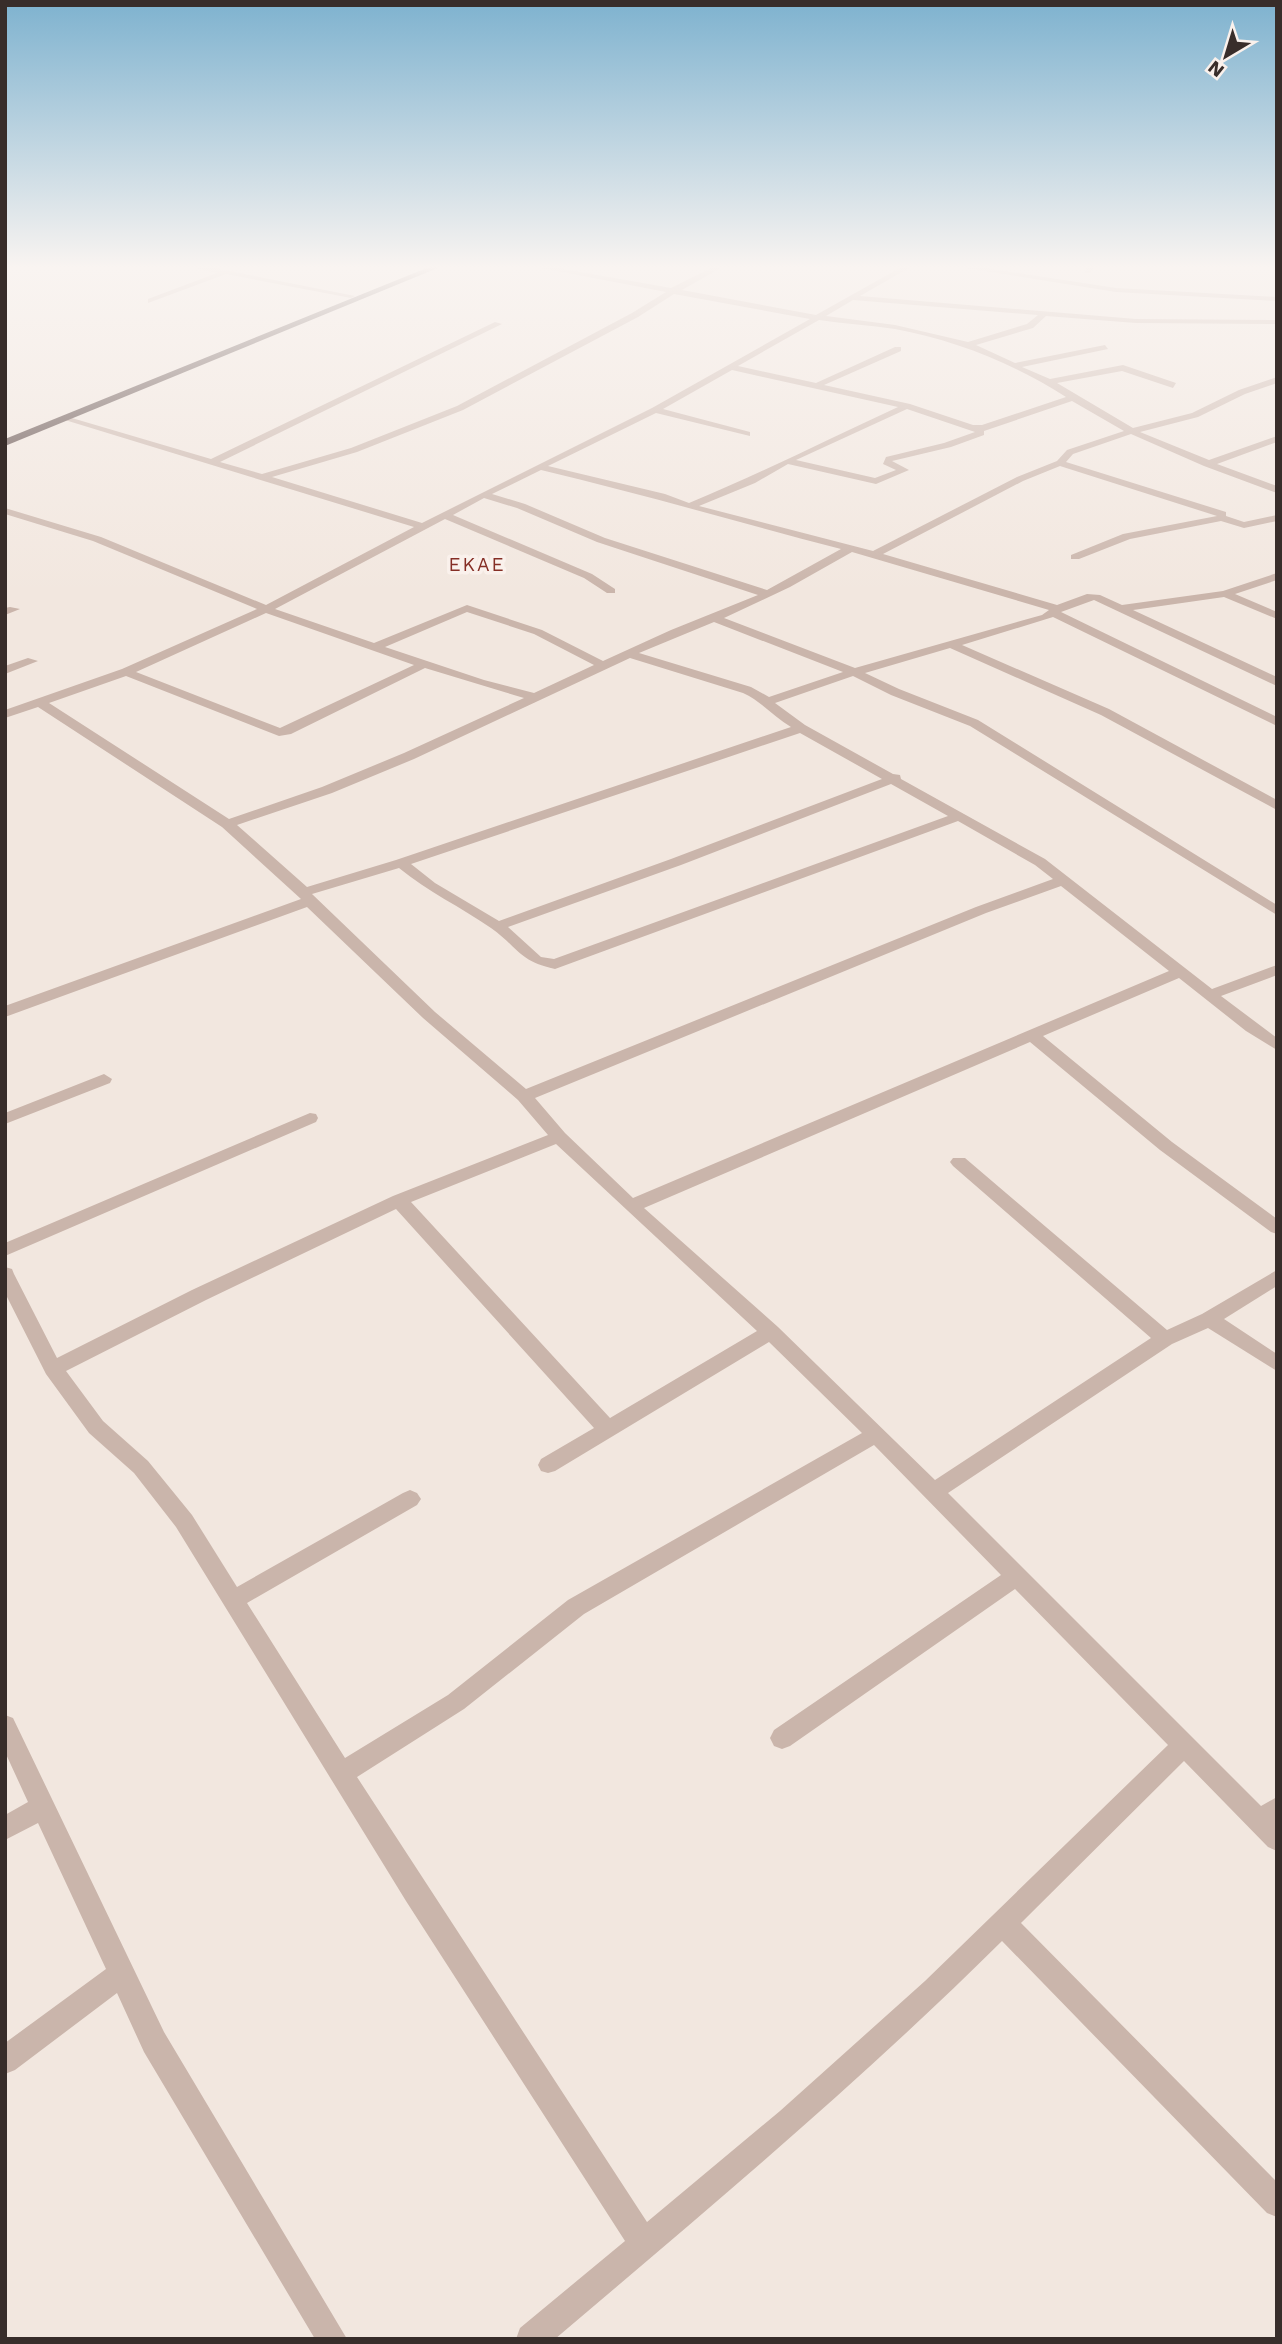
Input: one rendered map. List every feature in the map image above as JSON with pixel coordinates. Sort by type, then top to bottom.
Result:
[{"type":"highway","points":[[5,440],[163,374]]},
{"type":"highway","points":[[5,440],[68,418],[174,374]]},
{"type":"street","points":[[212,462],[394,374]]},
{"type":"street","points":[[260,478],[354,450],[460,408],[523,374]]},
{"type":"street","points":[[5,714],[126,673],[267,609],[483,495],[655,410],[717,374]]},
{"type":"street","points":[[769,374],[907,406],[977,428],[981,433],[939,448],[889,459],[886,461],[904,470],[876,481],[787,461]]},
{"type":"street","points":[[820,384],[841,374]]},
{"type":"street","points":[[1035,374],[1132,430],[1207,464],[1277,490]]},
{"type":"street","points":[[1049,382],[1089,374]]},
{"type":"street","points":[[1142,374],[1173,385]]},
{"type":"street","points":[[873,555],[1020,479],[1060,463],[1070,452],[1132,430],[1195,415],[1242,392],[1277,380]]},
{"type":"street","points":[[977,428],[1073,397]]},
{"type":"street","points":[[689,506],[752,481],[787,461],[907,406]]},
{"type":"street","points":[[655,410],[747,434]]},
{"type":"street","points":[[68,418],[424,527]]},
{"type":"street","points":[[1207,464],[1277,439]]},
{"type":"street","points":[[1257,445],[1277,454]]},
{"type":"street","points":[[1060,463],[1214,510],[1222,514],[1221,518]]},
{"type":"street","points":[[540,467],[661,496],[689,506],[873,555],[1056,611],[1277,722]]},
{"type":"street","points":[[483,495],[521,506],[601,540],[767,594]]},
{"type":"street","points":[[5,511],[97,539],[267,609],[373,648],[480,683],[535,697]]},
{"type":"street","points":[[446,516],[588,576],[611,591]]},
{"type":"street","points":[[1075,557],[1127,536],[1221,518],[1244,525],[1277,518]]},
{"type":"street","points":[[227,824],[327,790],[409,756],[675,632],[715,618],[767,594],[849,550]]},
{"type":"street","points":[[1122,608],[1225,593],[1277,576]]},
{"type":"street","points":[[1225,593],[1277,616]]},
{"type":"street","points":[[767,702],[854,672],[1056,611],[1087,597],[1096,597],[1122,608],[1277,682]]},
{"type":"street","points":[[373,648],[467,608],[538,632],[604,666]]},
{"type":"street","points":[[715,618],[854,672],[894,692],[974,723],[1277,911]]},
{"type":"street","points":[[950,644],[1064,691],[1277,806]]},
{"type":"street","points":[[629,654],[747,690],[801,728],[895,778],[1040,862],[1212,994],[1253,1030],[1277,1045]]},
{"type":"street","points":[[5,670],[32,662]]},
{"type":"street","points":[[126,673],[279,732],[288,731],[424,664]]},
{"type":"street","points":[[39,702],[227,824],[307,896],[429,1015],[524,1096],[559,1137],[631,1206],[771,1332],[876,1434],[1184,1745],[1271,1823]]},
{"type":"street","points":[[5,1012],[307,896],[801,728]]},
{"type":"street","points":[[498,926],[676,862],[895,778]]},
{"type":"street","points":[[401,863],[429,886],[498,926],[536,960],[555,964],[960,816]]},
{"type":"street","points":[[524,1096],[981,910],[1064,880]]},
{"type":"street","points":[[1212,994],[1277,970]]},
{"type":"street","points":[[631,1206],[1180,972]]},
{"type":"street","points":[[1033,1036],[1166,1146],[1277,1228]]},
{"type":"street","points":[[5,1119],[104,1079]]},
{"type":"street","points":[[5,1250],[310,1118]]},
{"type":"street","points":[[53,1368],[399,1200],[559,1137]]},
{"type":"street","points":[[959,1162],[1165,1339]]},
{"type":"street","points":[[399,1200],[609,1431]]},
{"type":"street","points":[[5,1274],[53,1368],[96,1427],[141,1467],[184,1521],[341,1774],[644,2244]]},
{"type":"street","points":[[934,1492],[1165,1339],[1209,1319],[1277,1277]]},
{"type":"street","points":[[1209,1319],[1277,1364]]},
{"type":"street","points":[[548,1465],[771,1332]]},
{"type":"street","points":[[341,1774],[456,1702],[576,1606],[876,1434]]},
{"type":"street","points":[[233,1600],[410,1499]]},
{"type":"street","points":[[782,1738],[1017,1576]]},
{"type":"street","points":[[5,1726],[154,2042],[332,2339]]},
{"type":"street","points":[[531,2339],[790,2121],[1003,1924],[1184,1745]]},
{"type":"street","points":[[5,1828],[44,1806]]},
{"type":"street","points":[[1003,1924],[1277,2203]]},
{"type":"street","points":[[5,2060],[122,1973]]},
{"type":"district","name":"EKAE","points":[[477,564]]}]
